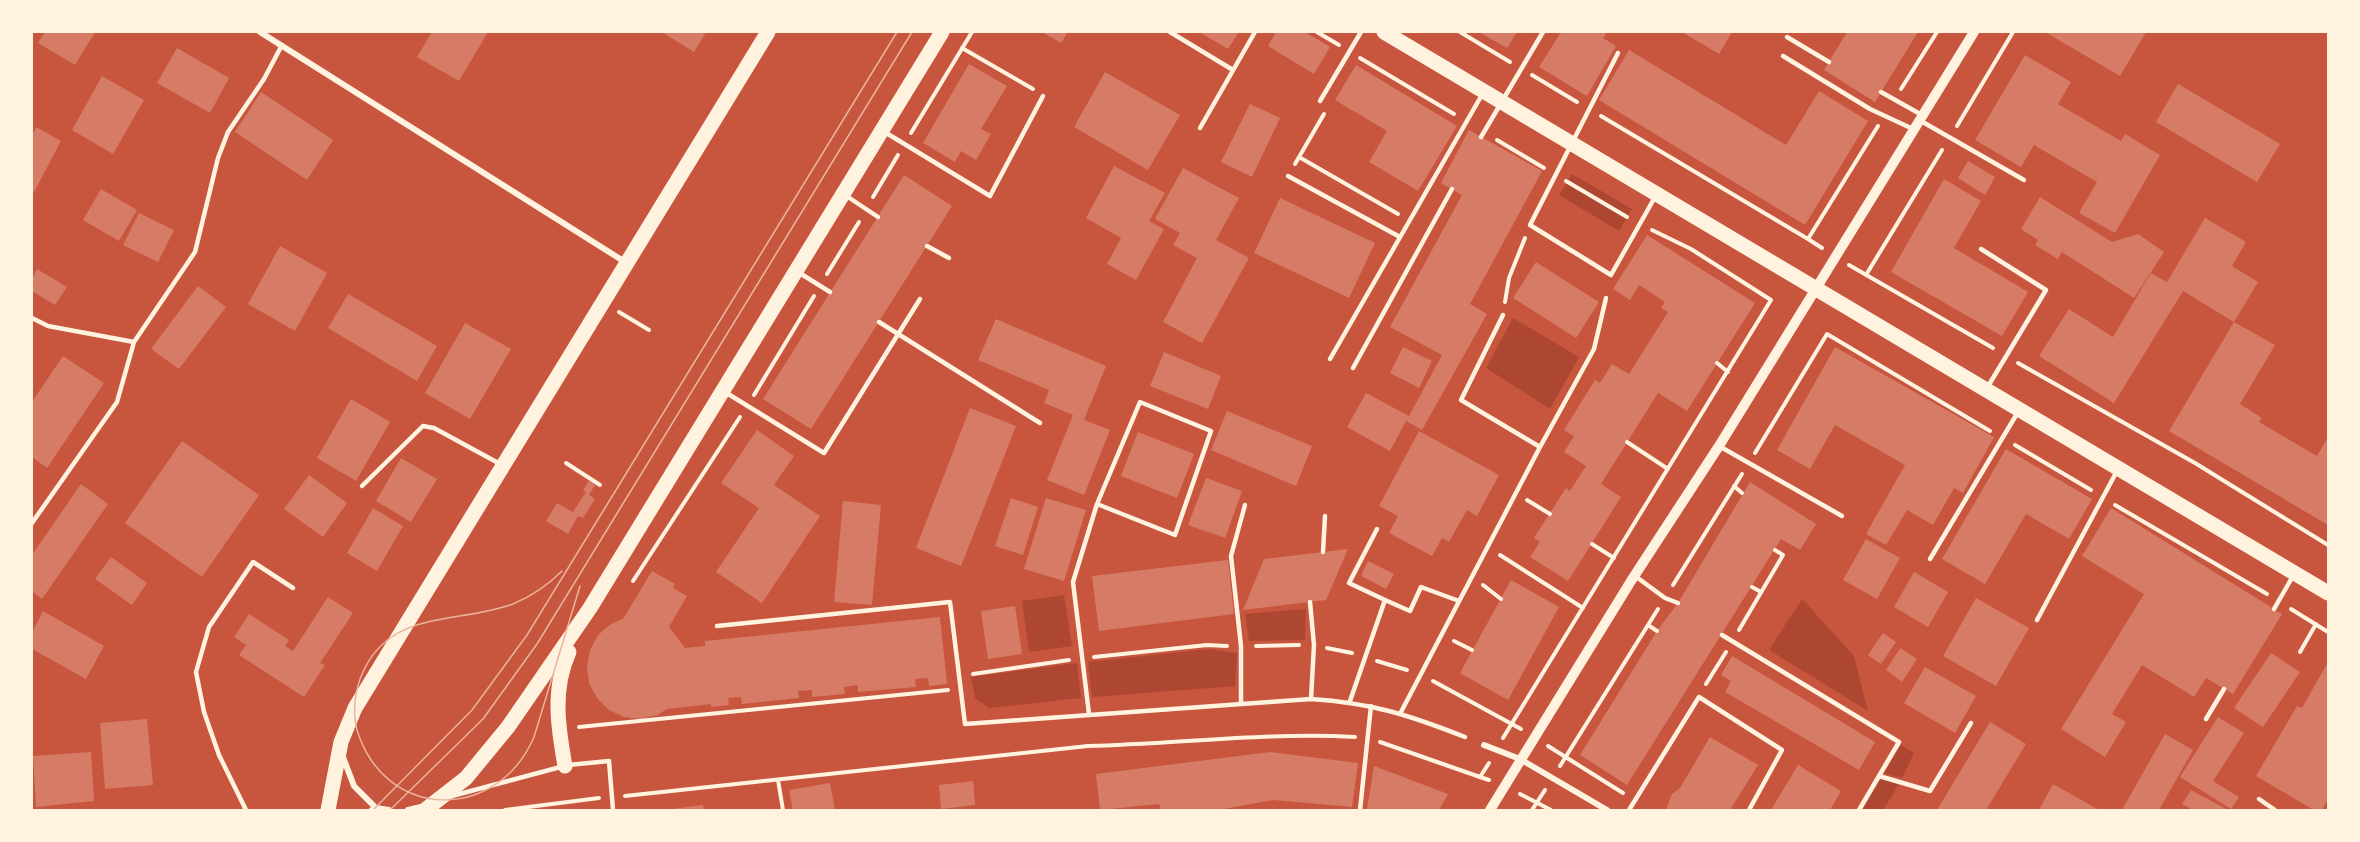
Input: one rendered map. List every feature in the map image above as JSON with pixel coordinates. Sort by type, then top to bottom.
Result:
[{"type":"main road","points":[[328,810],[341,742],[355,708],[768,32]]},
{"type":"main road","points":[[425,810],[466,778],[508,727],[590,608],[942,32]]},
{"type":"main road","points":[[1388,32],[1815,289],[2328,593]]},
{"type":"main road","points":[[565,766],[556,720],[561,670],[590,608]]},
{"type":"street","points":[[260,32],[626,263]]},
{"type":"street","points":[[1490,810],[1635,576],[1719,446],[1974,32]]},
{"type":"street","points":[[341,742],[343,758],[354,786],[374,809],[389,810]]},
{"type":"street","points":[[1484,745],[1520,759],[1607,810]]},
{"type":"street","points":[[408,810],[440,800]]},
{"type":"lane","points":[[1170,32],[1233,70]]},
{"type":"lane","points":[[1200,128],[1255,32]]},
{"type":"lane","points":[[1320,101],[1361,32]]},
{"type":"lane","points":[[1481,137],[1543,32]]},
{"type":"lane","points":[[1787,37],[1829,62]]},
{"type":"lane","points":[[32,523],[117,402],[134,342],[195,252],[218,158],[228,132],[264,79],[282,45]]},
{"type":"lane","points":[[1618,53],[1530,225],[1611,275],[1657,194]]},
{"type":"lane","points":[[1783,56],[1884,116],[1918,121]]},
{"type":"lane","points":[[1330,359],[1484,91]]},
{"type":"lane","points":[[1881,92],[1894,99],[1918,121],[2024,180]]},
{"type":"lane","points":[[881,130],[990,196],[1043,96]]},
{"type":"lane","points":[[1288,176],[1400,237]]},
{"type":"lane","points":[[1353,368],[1452,189]]},
{"type":"lane","points":[[843,194],[878,217]]},
{"type":"lane","points":[[927,246],[949,258]]},
{"type":"lane","points":[[1980,249],[2046,291],[1986,390]]},
{"type":"lane","points":[[796,270],[830,292]]},
{"type":"lane","points":[[723,390],[824,453],[920,298]]},
{"type":"lane","points":[[1401,712],[1594,349],[1606,298]]},
{"type":"lane","points":[[1503,315],[1461,400],[1540,447]]},
{"type":"lane","points":[[32,318],[48,326],[134,342]]},
{"type":"lane","points":[[879,322],[1040,423]]},
{"type":"lane","points":[[1089,714],[1073,582],[1097,504],[1140,402],[1211,430],[1175,535],[1097,504]]},
{"type":"lane","points":[[1930,559],[2020,410]]},
{"type":"lane","points":[[362,486],[423,426],[434,428],[504,466]]},
{"type":"lane","points":[[1719,446],[1842,516]]},
{"type":"lane","points":[[2037,620],[2119,469]]},
{"type":"lane","points":[[1241,703],[1241,646],[1231,556],[1245,505]]},
{"type":"lane","points":[[1323,552],[1325,516]]},
{"type":"lane","points":[[1377,528],[1349,583],[1410,611],[1421,587],[1459,602]]},
{"type":"lane","points":[[246,810],[219,755],[204,712],[196,672],[208,627],[253,562],[293,588]]},
{"type":"lane","points":[[2274,609],[2295,574]]},
{"type":"lane","points":[[1635,576],[1665,598],[1678,603]]},
{"type":"lane","points":[[1350,701],[1385,600]]},
{"type":"lane","points":[[717,626],[950,602],[965,724],[1311,699],[1350,701],[1401,712],[1465,737]]},
{"type":"lane","points":[[1310,602],[1314,645],[1311,699]]},
{"type":"lane","points":[[1722,635],[1899,742],[1859,810]]},
{"type":"lane","points":[[2206,718],[2224,689]]},
{"type":"lane","points":[[1629,810],[1700,697],[1782,750],[1749,810]]},
{"type":"lane","points":[[1360,810],[1371,706]]},
{"type":"lane","points":[[1879,776],[1930,790],[1971,723]]},
{"type":"lane","points":[[440,800],[504,780],[565,766],[609,761],[613,810]]},
{"type":"lane","points":[[2259,799],[2275,810]]},
{"type":"path","points":[[630,585],[748,405],[972,32]]},
{"type":"path","points":[[1894,99],[1937,32]]},
{"type":"path","points":[[2013,32],[1866,275],[2195,463],[2328,545]]},
{"type":"path","points":[[962,48],[1043,96]]},
{"type":"path","points":[[1588,109],[1808,239],[1884,116]]},
{"type":"path","points":[[1299,158],[1410,220]]},
{"type":"path","points":[[1503,315],[1509,278],[1530,225]]},
{"type":"path","points":[[1510,723],[1772,300]]},
{"type":"path","points":[[604,302],[649,330]]},
{"type":"path","points":[[1635,800],[1566,757],[1827,334],[2328,632]]},
{"type":"path","points":[[1717,363],[1728,372]]},
{"type":"path","points":[[1626,442],[1668,469]]},
{"type":"path","points":[[566,463],[600,485]]},
{"type":"path","points":[[1734,486],[1742,493]]},
{"type":"path","points":[[1516,493],[1551,514]]},
{"type":"path","points":[[1592,544],[1614,558]]},
{"type":"path","points":[[1488,548],[1583,608]]},
{"type":"path","points":[[1705,686],[1783,555],[1775,550]]},
{"type":"path","points":[[1472,577],[1501,599]]},
{"type":"path","points":[[1752,587],[1761,592]]},
{"type":"path","points":[[2300,651],[2316,624]]},
{"type":"path","points":[[1648,625],[1657,631]]},
{"type":"path","points":[[572,728],[948,690],[960,676]]},
{"type":"path","points":[[505,810],[578,799],[1088,746],[1153,745],[1302,734],[1368,738],[1480,777]]},
{"type":"path","points":[[778,780],[783,810]]},
{"type":"path","points":[[1532,810],[1537,802],[1551,810]]},
{"type":"shaded area","points":[[1572,174],[1632,209],[1619,231],[1559,195]]},
{"type":"shaded area","points":[[1513,318],[1579,357],[1550,409],[1486,368]]},
{"type":"shaded area","points":[[1064,595],[1072,646],[1029,652],[1022,601]]},
{"type":"shaded area","points":[[1802,599],[1854,656],[1868,711],[1769,650]]},
{"type":"shaded area","points":[[1306,609],[1305,640],[1249,641],[1245,614]]},
{"type":"shaded area","points":[[1209,649],[1237,653],[1235,686],[1092,697],[1088,662]]},
{"type":"shaded area","points":[[1077,663],[1081,698],[989,708],[975,698],[971,677]]},
{"type":"shaded area","points":[[1901,745],[1914,753],[1902,778],[1884,773]]},
{"type":"shaded area","points":[[1881,779],[1899,784],[1883,810],[1862,810]]},
{"type":"building","points":[[45,32],[95,32],[75,65],[38,43]]},
{"type":"building","points":[[432,32],[488,32],[459,81],[417,57]]},
{"type":"building","points":[[662,32],[706,32],[694,52]]},
{"type":"building","points":[[1042,32],[1068,32],[1061,43]]},
{"type":"building","points":[[1199,32],[1239,32],[1228,49]]},
{"type":"building","points":[[1276,32],[1305,32],[1330,47],[1314,74],[1268,46]]},
{"type":"building","points":[[1479,32],[1517,32],[1507,48]]},
{"type":"building","points":[[1561,32],[1607,32],[1603,38],[1616,46],[1587,96],[1539,67]]},
{"type":"building","points":[[1682,32],[1732,32],[1719,54]]},
{"type":"building","points":[[1847,32],[1918,32],[1875,102],[1824,70]]},
{"type":"building","points":[[2045,32],[2146,32],[2120,76]]},
{"type":"building","points":[[177,48],[229,78],[210,113],[157,83]]},
{"type":"building","points":[[1629,50],[1786,145],[1819,91],[1868,121],[1805,225],[1599,100]]},
{"type":"building","points":[[2025,55],[2071,82],[2058,104],[2121,141],[2125,134],[2160,155],[2115,233],[2079,213],[2097,182],[2034,145],[2021,167],[1975,140]]},
{"type":"building","points":[[969,64],[1007,86],[981,129],[991,134],[976,160],[961,151],[955,162],[923,143]]},
{"type":"building","points":[[1356,65],[1457,126],[1418,191],[1369,162],[1387,131],[1335,100]]},
{"type":"building","points":[[1105,72],[1180,115],[1148,170],[1074,127]]},
{"type":"building","points":[[102,76],[144,100],[113,154],[72,130]]},
{"type":"building","points":[[2178,84],[2280,144],[2257,182],[2156,122]]},
{"type":"building","points":[[261,92],[333,140],[307,180],[235,132]]},
{"type":"building","points":[[1250,104],[1280,118],[1252,177],[1221,162]]},
{"type":"building","points":[[36,127],[61,141],[32,196],[32,136]]},
{"type":"building","points":[[1469,130],[1542,171],[1470,304],[1487,314],[1422,430],[1406,421],[1390,451],[1347,427],[1366,393],[1409,416],[1442,355],[1390,327],[1462,195],[1441,183]]},
{"type":"building","points":[[1968,161],[1995,177],[1985,195],[1958,178]]},
{"type":"building","points":[[1114,166],[1165,193],[1149,221],[1164,229],[1136,280],[1107,264],[1121,238],[1086,218]]},
{"type":"building","points":[[1183,168],[1239,198],[1216,240],[1249,258],[1202,343],[1163,322],[1197,258],[1173,245],[1180,233],[1155,219]]},
{"type":"building","points":[[904,175],[952,206],[811,429],[763,399]]},
{"type":"building","points":[[1944,179],[1981,201],[1954,248],[2028,292],[2002,336],[1891,272]]},
{"type":"building","points":[[101,189],[137,210],[119,241],[83,220]]},
{"type":"building","points":[[2040,197],[2112,242],[2138,234],[2164,252],[2134,298],[2062,252],[2058,259],[2035,245],[2038,240],[2021,229]]},
{"type":"building","points":[[1280,198],[1375,243],[1349,298],[1254,253]]},
{"type":"building","points":[[139,213],[174,230],[158,262],[123,245]]},
{"type":"building","points":[[2205,218],[2246,242],[2232,266],[2258,282],[2234,322],[2183,291],[2114,403],[2039,356],[2069,309],[2113,337],[2151,273],[2167,282]]},
{"type":"building","points":[[1647,235],[1755,303],[1687,411],[1658,393],[1601,484],[1621,497],[1568,581],[1530,557],[1540,542],[1534,538],[1566,488],[1570,491],[1586,466],[1564,452],[1574,436],[1564,430],[1595,380],[1600,383],[1612,364],[1629,374],[1668,312],[1661,308],[1665,302],[1639,285],[1630,300],[1613,289]]},
{"type":"building","points":[[280,246],[327,273],[295,331],[248,304]]},
{"type":"building","points":[[1536,262],[1599,302],[1576,338],[1513,298]]},
{"type":"building","points":[[37,269],[67,287],[55,305],[32,291],[32,279]]},
{"type":"building","points":[[198,286],[226,307],[179,369],[151,349]]},
{"type":"building","points":[[348,294],[437,346],[417,381],[328,328]]},
{"type":"building","points":[[996,319],[1106,366],[1084,420],[1110,430],[1084,495],[1047,480],[1073,415],[1044,403],[1049,390],[978,360]]},
{"type":"building","points":[[2234,322],[2275,345],[2240,404],[2262,418],[2259,422],[2317,456],[2328,437],[2328,525],[2169,431]]},
{"type":"building","points":[[465,323],[511,349],[470,419],[425,393]]},
{"type":"building","points":[[1403,347],[1432,361],[1419,388],[1390,373]]},
{"type":"building","points":[[1835,347],[1994,437],[1963,493],[1954,488],[1933,525],[1907,510],[1886,545],[1866,534],[1905,465],[1835,425],[1810,469],[1777,450]]},
{"type":"building","points":[[1164,352],[1221,376],[1208,409],[1150,386]]},
{"type":"building","points":[[63,356],[104,383],[47,468],[32,457],[32,402]]},
{"type":"building","points":[[351,399],[390,422],[356,481],[317,458]]},
{"type":"building","points":[[970,408],[1016,426],[961,566],[916,548]]},
{"type":"building","points":[[1227,411],[1312,446],[1296,486],[1211,450]]},
{"type":"building","points":[[757,430],[794,456],[774,485],[820,516],[762,603],[716,572],[759,508],[721,483]]},
{"type":"building","points":[[1419,431],[1499,475],[1477,516],[1467,510],[1449,542],[1442,538],[1432,556],[1389,533],[1398,516],[1379,506]]},
{"type":"building","points":[[1138,432],[1194,454],[1177,498],[1121,476]]},
{"type":"building","points":[[182,441],[259,495],[202,577],[125,523]]},
{"type":"building","points":[[2006,449],[2092,499],[2069,539],[2026,514],[1985,584],[1942,559]]},
{"type":"building","points":[[401,458],[437,479],[411,522],[376,501]]},
{"type":"building","points":[[309,475],[347,503],[323,537],[284,509]]},
{"type":"building","points":[[1206,478],[1242,491],[1225,538],[1188,525]]},
{"type":"building","points":[[589,481],[595,485],[589,495],[595,499],[583,518],[578,516],[568,534],[546,521],[557,503],[573,512],[586,492],[583,490]]},
{"type":"building","points":[[1750,482],[1816,524],[1800,550],[1781,539],[1627,785],[1580,755],[1657,631],[1678,603]]},
{"type":"building","points":[[81,484],[108,504],[42,599],[32,591],[32,555]]},
{"type":"building","points":[[1011,498],[1038,507],[1023,555],[995,546]]},
{"type":"building","points":[[1046,498],[1086,510],[1064,581],[1024,569]]},
{"type":"building","points":[[843,501],[881,505],[872,605],[834,602]]},
{"type":"building","points":[[373,508],[403,526],[377,571],[347,553]]},
{"type":"building","points":[[2111,508],[2282,614],[2233,694],[2206,678],[2194,697],[2142,665],[2112,714],[2126,722],[2105,757],[2061,729],[2144,594],[2082,556]]},
{"type":"building","points":[[1866,539],[1900,558],[1877,599],[1843,580]]},
{"type":"building","points":[[1348,549],[1326,600],[1243,610],[1264,559]]},
{"type":"building","points":[[111,557],[147,583],[132,605],[95,579]]},
{"type":"building","points":[[1228,560],[1234,614],[1099,631],[1092,576]]},
{"type":"building","points":[[1368,561],[1394,574],[1386,589],[1361,576]]},
{"type":"building","points":[[652,571],[675,584],[673,588],[687,596],[669,627],[685,648],[705,646],[705,641],[940,617],[947,684],[929,686],[928,678],[915,679],[916,687],[858,692],[858,685],[844,687],[845,694],[812,697],[812,690],[798,691],[799,698],[742,704],[741,697],[728,698],[729,705],[711,707],[711,704],[667,709],[657,715],[641,719],[624,717],[609,710],[597,698],[589,683],[587,667],[590,650],[598,635],[611,624],[623,619]]},
{"type":"building","points":[[1914,572],[1948,592],[1928,627],[1894,607]]},
{"type":"building","points":[[1511,580],[1559,607],[1508,700],[1460,673]]},
{"type":"building","points":[[328,597],[353,613],[320,663],[325,665],[304,697],[239,655],[246,645],[234,637],[249,614],[289,640],[285,646],[293,651]]},
{"type":"building","points":[[1976,598],[2029,628],[1996,686],[1943,656]]},
{"type":"building","points":[[1015,606],[1022,654],[988,659],[981,611]]},
{"type":"building","points":[[43,611],[104,646],[86,679],[32,649],[32,633]]},
{"type":"building","points":[[1883,633],[1896,642],[1881,664],[1868,655]]},
{"type":"building","points":[[1900,648],[1917,659],[1902,682],[1886,670]]},
{"type":"building","points":[[2271,653],[2300,672],[2263,727],[2234,708]]},
{"type":"building","points":[[1732,656],[1875,742],[1859,770],[1725,692],[1731,681],[1721,675]]},
{"type":"building","points":[[2328,662],[2328,799],[2322,810],[2314,810],[2256,776],[2297,706],[2302,708]]},
{"type":"building","points":[[1925,667],[1976,696],[1955,733],[1904,703]]},
{"type":"building","points":[[2218,717],[2244,733],[2213,781],[2239,797],[2231,809],[2180,777]]},
{"type":"building","points":[[147,719],[153,785],[105,789],[100,723]]},
{"type":"building","points":[[1990,722],[2026,744],[1986,810],[1937,810]]},
{"type":"building","points":[[2165,734],[2193,750],[2159,810],[2122,810]]},
{"type":"building","points":[[1710,737],[1758,765],[1730,810],[1666,810],[1672,794],[1680,788]]},
{"type":"building","points":[[91,752],[94,801],[36,807],[33,756]]},
{"type":"building","points":[[1270,752],[1358,763],[1352,807],[1273,800],[1218,810],[1161,810],[1159,804],[1100,810],[1096,774]]},
{"type":"building","points":[[1798,765],[1841,791],[1830,810],[1771,810]]},
{"type":"building","points":[[1374,766],[1448,794],[1439,810],[1367,809]]},
{"type":"building","points":[[973,781],[975,805],[941,809],[939,785]]},
{"type":"building","points":[[830,783],[835,810],[793,810],[789,790]]},
{"type":"building","points":[[2053,784],[2099,810],[2039,810]]},
{"type":"building","points":[[2191,790],[2228,810],[2193,810],[2182,804]]},
{"type":"building","points":[[703,805],[704,810],[672,810],[672,809]]},
{"type":"tram line","points":[[373,810],[472,710],[527,635],[897,32]]},
{"type":"tram line","points":[[390,810],[483,719],[537,644],[912,32]]},
{"type":"tram line","points":[[562,571],[539,590],[513,604],[409,628],[391,638],[375,652],[358,686],[355,700],[355,723],[371,760],[391,782],[416,795],[442,800],[469,797],[495,785],[517,765],[534,737],[580,586]]}]
